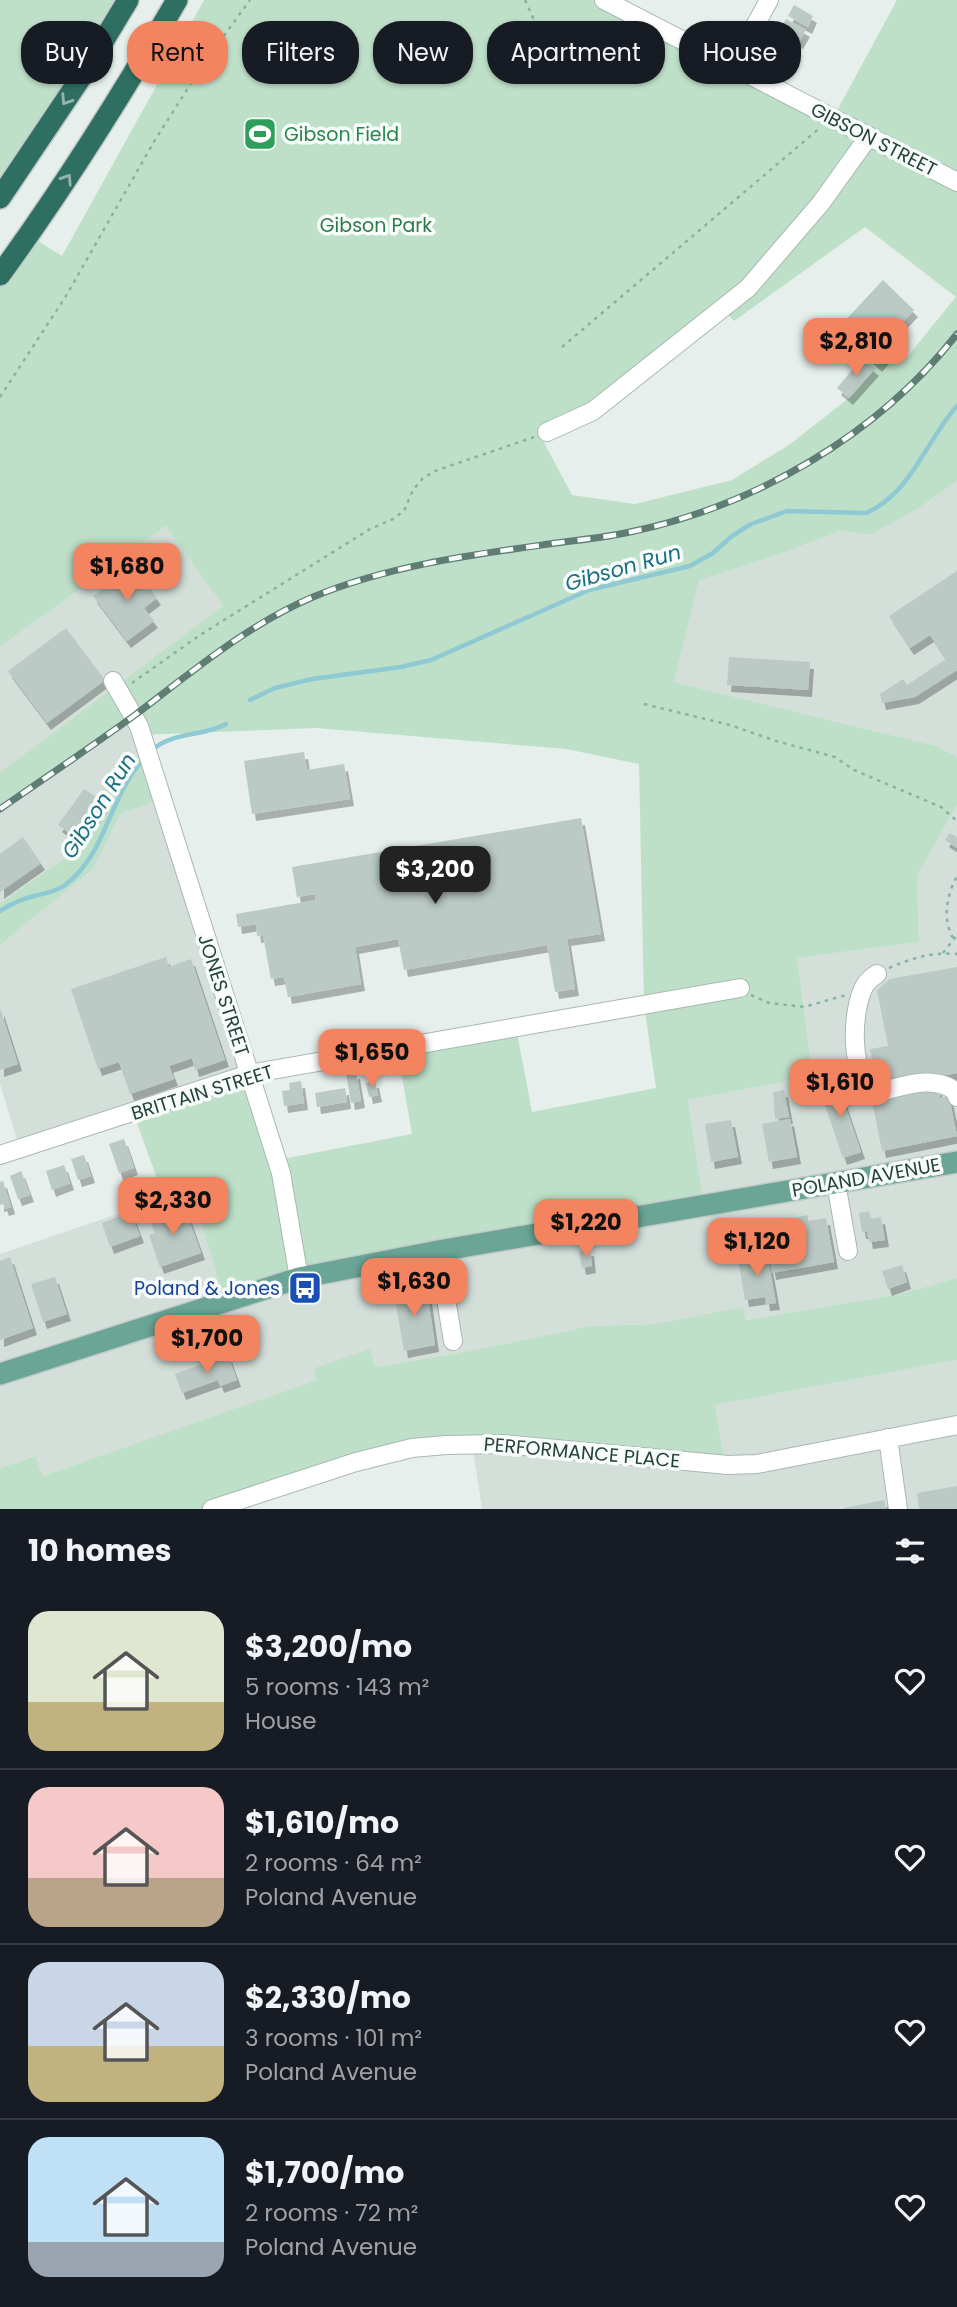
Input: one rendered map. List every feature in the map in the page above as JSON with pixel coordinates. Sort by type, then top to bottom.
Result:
[{"type":"highway","points":[[0,198],[84,73],[128,0]]},
{"type":"highway","points":[[0,284],[93,140],[177,0]]},
{"type":"highway","points":[[0,275],[39,221]]},
{"type":"main road","name":"POLAND AVENUE","points":[[0,1374],[299,1278],[438,1251],[957,1162]]},
{"type":"street","name":"GIBSON STREET","points":[[604,0],[679,38]]},
{"type":"street","points":[[758,21],[769,0]]},
{"type":"street","name":"GIBSON STREET","points":[[768,84],[957,182]]},
{"type":"street","points":[[547,432],[593,411],[748,288],[821,203],[869,136]]},
{"type":"street","name":"JONES STREET","points":[[116,687],[134,716],[155,777],[281,1173],[299,1278]]},
{"type":"street","points":[[877,974],[866,983],[860,996],[855,1029],[860,1073],[866,1084],[878,1092],[939,1082],[954,1091],[957,1097]]},
{"type":"street","name":"BRITTAIN STREET","points":[[0,1155],[249,1074],[740,988]]},
{"type":"street","points":[[836,1183],[848,1251]]},
{"type":"street","points":[[438,1251],[453,1341]]},
{"type":"street","name":"PERFORMANCE PLACE","points":[[212,1509],[366,1459],[412,1448],[472,1443],[516,1444],[728,1465],[757,1464],[957,1425]]},
{"type":"street","points":[[888,1438],[898,1509]]},
{"type":"path","points":[[0,397],[66,296],[155,140],[202,66],[250,0]]},
{"type":"path","points":[[525,0],[534,21]]},
{"type":"path","points":[[562,347],[724,207],[817,131],[829,116]]},
{"type":"path","points":[[116,687],[370,529],[393,519],[404,511],[413,490],[423,478],[435,471],[547,432]]},
{"type":"path","points":[[644,705],[730,725],[835,757],[854,770],[940,807],[957,821]]},
{"type":"path","points":[[943,953],[955,937],[949,930],[946,917],[949,895],[957,876]]},
{"type":"path","points":[[877,974],[911,958],[943,953],[957,954]]},
{"type":"path","points":[[740,988],[769,1003],[787,1007],[804,1007],[837,997],[860,996]]},
{"type":"shaded area","points":[[957,481],[957,757],[937,746],[674,682],[698,580],[841,531],[871,535],[919,508]]},
{"type":"shaded area","points":[[166,526],[223,606],[0,772],[0,647]]},
{"type":"shaded area","points":[[132,713],[145,747],[90,840],[0,904],[0,807]]},
{"type":"shaded area","points":[[162,799],[249,1074],[20,1149],[0,1084],[0,945],[93,869],[120,814]]},
{"type":"shaded area","points":[[957,805],[957,1278],[899,1294],[745,1320],[743,1308],[655,1324],[589,1326],[485,1348],[374,1367],[370,1350],[314,1368],[318,1380],[43,1476],[34,1456],[0,1468],[0,1254],[191,1189],[225,1301],[704,1205],[688,1100],[813,1076],[797,958],[919,942],[917,876]]},
{"type":"shaded area","points":[[957,1360],[957,1509],[482,1509],[472,1443],[725,1464],[715,1405]]},
{"type":"green space","points":[[0,0],[129,0],[113,25],[113,21],[21,21],[21,84],[74,84],[0,198]]},
{"type":"green space","name":"Gibson Park","points":[[204,0],[604,0],[645,21],[487,21],[487,84],[665,84],[665,31],[679,39],[679,84],[767,84],[833,118],[897,0],[957,0],[957,481],[919,508],[871,535],[841,531],[699,580],[674,682],[937,746],[957,757],[957,805],[917,876],[919,942],[797,958],[813,1076],[688,1100],[704,1205],[225,1302],[191,1189],[164,1198],[133,1112],[249,1074],[277,1160],[412,1134],[397,1048],[516,1027],[532,1112],[656,1088],[644,1005],[639,764],[566,749],[316,728],[141,735],[132,713],[0,807],[0,772],[223,606],[166,526],[0,647],[0,284],[30,236],[62,256],[157,84],[228,84],[228,21],[192,21]],"holes":[[[865,227],[956,297],[907,357],[895,346],[878,364],[866,354],[862,358],[874,369],[849,398],[789,445],[732,480],[635,504],[572,495],[540,435],[593,411],[723,309],[734,321]]]},
{"type":"green space","points":[[145,747],[162,799],[120,814],[93,869],[0,945],[0,904],[90,840]]},
{"type":"green space","points":[[957,1278],[957,1360],[715,1405],[725,1464],[446,1445],[212,1509],[0,1509],[0,1468],[35,1456],[43,1476],[317,1380],[314,1368],[370,1349],[375,1367],[589,1326],[655,1324],[743,1307],[746,1320],[899,1294]]},
{"type":"building","points":[[794,5],[813,16],[808,27],[788,16]]},
{"type":"building","points":[[883,280],[914,310],[887,339],[895,346],[878,365],[838,328]]},
{"type":"building","points":[[862,358],[875,369],[849,398],[837,388]]},
{"type":"building","points":[[133,566],[157,598],[144,608],[154,621],[127,641],[93,596]]},
{"type":"building","points":[[957,571],[957,670],[915,697],[882,703],[880,694],[903,679],[907,685],[946,659],[930,635],[910,648],[889,616]]},
{"type":"building","points":[[66,628],[105,680],[47,723],[8,671]]},
{"type":"building","points":[[729,657],[810,662],[808,690],[727,685]]},
{"type":"building","points":[[304,752],[307,770],[344,764],[350,799],[252,814],[244,761]]},
{"type":"building","points":[[84,789],[105,803],[79,840],[58,825]]},
{"type":"building","points":[[581,818],[601,934],[567,939],[575,989],[555,992],[547,945],[404,970],[398,939],[355,947],[361,984],[288,997],[284,977],[271,979],[263,935],[257,936],[256,924],[238,927],[236,914],[316,900],[315,894],[297,897],[292,867]]},
{"type":"building","points":[[950,833],[957,837],[957,848],[945,840]]},
{"type":"building","points":[[23,837],[41,863],[0,892],[0,854]]},
{"type":"building","points":[[166,957],[169,967],[191,959],[225,1060],[195,1070],[192,1058],[169,1066],[174,1079],[130,1094],[119,1062],[98,1069],[71,989]]},
{"type":"building","points":[[957,967],[957,1073],[877,1088],[870,1049],[888,1046],[877,990],[890,979]]},
{"type":"building","points":[[0,1008],[18,1064],[0,1070]]},
{"type":"building","points":[[356,1072],[361,1101],[351,1103],[346,1073]]},
{"type":"building","points":[[836,1079],[861,1152],[843,1158],[818,1085]]},
{"type":"building","points":[[301,1081],[304,1103],[284,1106],[282,1091],[290,1090],[289,1083]]},
{"type":"building","points":[[375,1081],[378,1095],[369,1097],[366,1083]]},
{"type":"building","points":[[345,1088],[347,1102],[317,1107],[315,1093]]},
{"type":"building","points":[[938,1088],[940,1098],[949,1096],[957,1136],[882,1151],[872,1101]]},
{"type":"building","points":[[784,1090],[789,1117],[775,1119],[773,1092]]},
{"type":"building","points":[[790,1119],[797,1157],[769,1162],[762,1124]]},
{"type":"building","points":[[731,1120],[738,1157],[711,1162],[705,1124]]},
{"type":"building","points":[[124,1139],[134,1168],[119,1173],[109,1144]]},
{"type":"building","points":[[84,1155],[91,1176],[78,1180],[71,1159]]},
{"type":"building","points":[[64,1165],[70,1183],[52,1190],[46,1171]]},
{"type":"building","points":[[21,1171],[30,1195],[18,1199],[10,1176]]},
{"type":"building","points":[[3,1181],[11,1207],[5,1209],[3,1204],[0,1205],[0,1182]]},
{"type":"building","points":[[184,1205],[201,1253],[160,1267],[149,1235],[155,1233],[149,1217]]},
{"type":"building","points":[[869,1211],[871,1219],[881,1217],[885,1240],[869,1242],[867,1232],[862,1232],[859,1213]]},
{"type":"building","points":[[131,1212],[140,1236],[110,1247],[102,1223]]},
{"type":"building","points":[[808,1215],[808,1221],[826,1218],[834,1262],[772,1273],[768,1250],[775,1248],[772,1228],[790,1225],[789,1219]]},
{"type":"building","points":[[590,1249],[592,1266],[582,1268],[579,1252]]},
{"type":"building","points":[[767,1254],[776,1303],[766,1304],[765,1297],[745,1300],[738,1259]]},
{"type":"building","points":[[10,1257],[33,1328],[0,1340],[0,1261]]},
{"type":"building","points":[[902,1265],[907,1282],[888,1289],[882,1271]]},
{"type":"building","points":[[55,1277],[67,1314],[43,1322],[31,1284]]},
{"type":"building","points":[[400,1281],[405,1284],[407,1294],[427,1290],[435,1345],[404,1351],[392,1282]]},
{"type":"building","points":[[228,1355],[237,1380],[220,1386],[218,1380],[182,1393],[175,1374]]},
{"type":"building","points":[[957,1486],[957,1509],[919,1509],[917,1493]]},
{"type":"building","points":[[884,1500],[886,1509],[844,1509],[844,1508]]},
{"type":"waterway","name":"Gibson Run","points":[[250,700],[275,688],[312,679],[401,667],[431,660],[589,590],[690,566],[713,553],[751,524],[787,511],[866,513],[895,493],[957,406]]},
{"type":"waterway","name":"Gibson Run","points":[[152,750],[170,740],[226,724]]},
{"type":"waterway","name":"Gibson Run","points":[[0,911],[21,900],[58,889],[79,872],[99,841],[132,773],[144,759]]},
{"type":"railway","points":[[0,809],[118,727],[221,650],[289,608],[341,586],[399,570],[489,553],[620,534],[677,520],[723,504],[768,485],[852,434],[890,404],[957,334]]},
{"type":"place","name":"Gibson Field","points":[[260,134]]},
{"type":"place","name":"Poland & Jones","points":[[305,1288]]}]
